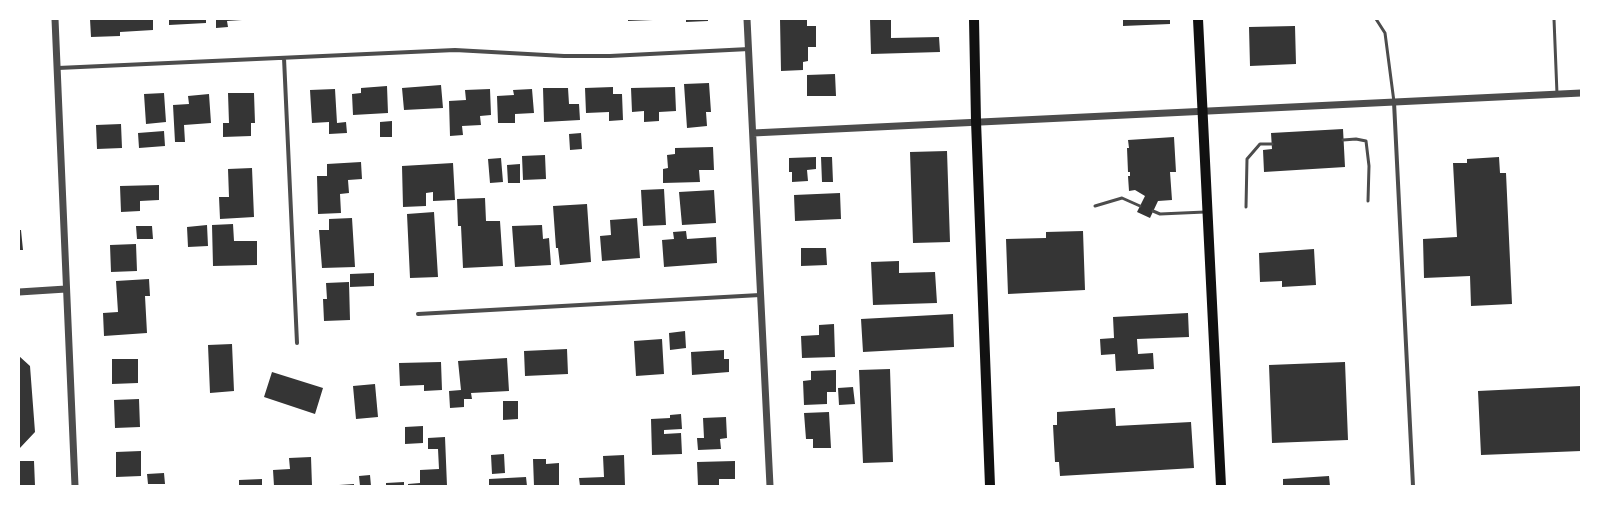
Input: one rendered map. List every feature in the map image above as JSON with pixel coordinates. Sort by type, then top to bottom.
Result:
[{"type":"main road","points":[[974,19],[976,121],[990,486]]},
{"type":"main road","points":[[1198,19],[1221,486]]},
{"type":"street","points":[[56,19],[75,486]]},
{"type":"street","points":[[747,19],[754,133],[760,295],[770,486]]},
{"type":"street","points":[[58,68],[456,50],[564,56],[610,56],[749,49]]},
{"type":"street","points":[[284,58],[297,343]]},
{"type":"street","points":[[754,133],[976,121],[1203,112],[1581,93]]},
{"type":"street","points":[[1394,102],[1413,486]]},
{"type":"street","points":[[19,292],[66,289]]},
{"type":"street","points":[[418,314],[760,295]]},
{"type":"lane","points":[[1376,19],[1385,33],[1394,102]]},
{"type":"lane","points":[[1554,19],[1557,94]]},
{"type":"lane","points":[[1343,140],[1356,139],[1366,141],[1369,166],[1368,201]]},
{"type":"lane","points":[[1246,207],[1247,159],[1260,144],[1272,144]]},
{"type":"lane","points":[[1095,206],[1122,198],[1140,206]]},
{"type":"lane","points":[[1153,211],[1160,214],[1208,212]]},
{"type":"building","points":[[90,19],[153,19],[153,30],[120,32],[120,36],[91,37]]},
{"type":"building","points":[[169,19],[206,19],[206,23],[169,25]]},
{"type":"building","points":[[216,19],[242,20],[227,21],[228,27],[216,28]]},
{"type":"building","points":[[628,19],[653,19],[653,20],[628,21]]},
{"type":"building","points":[[686,19],[708,19],[708,21],[686,22]]},
{"type":"building","points":[[780,19],[807,19],[807,26],[816,26],[816,47],[808,47],[808,61],[803,62],[803,70],[781,71]]},
{"type":"building","points":[[870,19],[891,19],[891,38],[939,37],[940,52],[871,54]]},
{"type":"building","points":[[1123,19],[1170,19],[1170,24],[1123,26]]},
{"type":"building","points":[[1295,26],[1296,64],[1250,66],[1249,27]]},
{"type":"building","points":[[835,74],[836,96],[807,96],[807,75]]},
{"type":"building","points":[[709,83],[711,112],[706,112],[707,126],[687,128],[684,84]]},
{"type":"building","points":[[441,85],[443,108],[404,110],[402,88]]},
{"type":"building","points":[[387,86],[388,113],[353,115],[352,94],[361,93],[361,88]]},
{"type":"building","points":[[613,87],[613,94],[622,94],[623,120],[609,121],[609,112],[586,113],[585,88]]},
{"type":"building","points":[[675,87],[676,111],[659,112],[659,121],[644,122],[644,111],[632,112],[631,88]]},
{"type":"building","points":[[543,88],[568,88],[569,104],[579,104],[580,120],[544,122]]},
{"type":"building","points":[[335,89],[337,123],[346,122],[347,133],[329,134],[329,122],[312,123],[310,90]]},
{"type":"building","points":[[490,89],[491,115],[480,116],[481,125],[462,126],[463,135],[450,136],[449,101],[466,100],[465,90]]},
{"type":"building","points":[[532,89],[534,113],[515,114],[515,123],[498,123],[497,96],[514,95],[513,90]]},
{"type":"building","points":[[164,93],[166,122],[146,124],[144,94]]},
{"type":"building","points":[[228,93],[254,93],[255,123],[251,123],[251,136],[223,137],[223,123],[229,123]]},
{"type":"building","points":[[209,94],[211,123],[184,125],[185,142],[175,142],[173,105],[189,104],[188,96]]},
{"type":"building","points":[[392,121],[392,137],[380,137],[380,122]]},
{"type":"building","points":[[121,124],[122,148],[97,149],[96,125]]},
{"type":"building","points":[[1343,129],[1345,167],[1264,172],[1263,150],[1272,149],[1271,133]]},
{"type":"building","points":[[164,131],[165,146],[139,148],[138,133]]},
{"type":"building","points":[[581,133],[582,149],[570,150],[569,134]]},
{"type":"building","points":[[1174,137],[1176,172],[1170,172],[1172,200],[1158,201],[1150,218],[1137,212],[1145,196],[1135,190],[1129,191],[1128,176],[1130,176],[1130,172],[1128,172],[1128,140]]},
{"type":"building","points":[[713,147],[714,170],[699,170],[700,182],[663,183],[663,169],[668,168],[667,155],[675,154],[675,148]]},
{"type":"building","points":[[947,151],[950,242],[913,243],[910,152]]},
{"type":"building","points":[[545,155],[546,179],[523,180],[522,156]]},
{"type":"building","points":[[816,157],[816,169],[807,170],[808,181],[792,182],[792,172],[789,172],[789,158]]},
{"type":"building","points":[[821,157],[832,157],[833,182],[822,182]]},
{"type":"building","points":[[1499,157],[1500,173],[1506,173],[1512,304],[1471,306],[1470,276],[1424,278],[1423,239],[1457,237],[1453,163],[1467,163],[1467,159]]},
{"type":"building","points":[[501,158],[503,182],[490,183],[488,159]]},
{"type":"building","points":[[361,162],[362,179],[348,180],[349,193],[340,194],[341,213],[318,214],[317,176],[327,176],[327,164]]},
{"type":"building","points":[[453,163],[455,200],[433,201],[433,192],[426,193],[426,206],[403,207],[402,166]]},
{"type":"building","points":[[520,164],[520,183],[508,183],[507,165]]},
{"type":"building","points":[[252,168],[254,217],[220,219],[219,197],[229,197],[228,169]]},
{"type":"building","points":[[159,185],[159,200],[140,201],[140,211],[121,212],[120,186]]},
{"type":"building","points":[[664,189],[666,225],[643,226],[641,190]]},
{"type":"building","points":[[714,190],[716,223],[682,225],[679,192]]},
{"type":"building","points":[[840,193],[841,219],[795,221],[794,195]]},
{"type":"building","points":[[485,198],[486,221],[500,221],[503,266],[463,268],[461,226],[458,226],[457,199]]},
{"type":"building","points":[[587,204],[591,262],[560,265],[558,248],[556,248],[553,206]]},
{"type":"building","points":[[434,212],[438,277],[410,278],[407,214]]},
{"type":"building","points":[[352,218],[355,267],[322,268],[319,230],[329,230],[329,219]]},
{"type":"building","points":[[637,218],[640,258],[602,261],[600,236],[611,235],[610,220]]},
{"type":"building","points":[[233,224],[234,241],[257,241],[257,265],[213,266],[212,225]]},
{"type":"building","points":[[207,225],[208,246],[188,247],[187,227]]},
{"type":"building","points":[[542,225],[543,239],[549,238],[551,265],[515,267],[512,226]]},
{"type":"building","points":[[136,226],[152,226],[153,239],[137,239]]},
{"type":"building","points":[[19,230],[21,230],[23,250],[19,250]]},
{"type":"building","points":[[686,231],[687,239],[716,237],[717,263],[664,267],[662,240],[674,239],[673,232]]},
{"type":"building","points":[[1083,231],[1085,290],[1008,294],[1006,239],[1046,238],[1046,232]]},
{"type":"building","points":[[136,244],[137,271],[111,272],[110,245]]},
{"type":"building","points":[[801,248],[826,248],[827,265],[801,266]]},
{"type":"building","points":[[1314,249],[1316,285],[1282,287],[1282,281],[1260,282],[1259,253]]},
{"type":"building","points":[[899,261],[899,273],[935,272],[937,303],[873,305],[871,262]]},
{"type":"building","points":[[374,273],[374,286],[350,287],[350,274]]},
{"type":"building","points":[[149,279],[150,296],[145,296],[147,333],[104,336],[103,313],[118,312],[116,281]]},
{"type":"building","points":[[349,282],[350,320],[324,321],[323,299],[327,299],[326,283]]},
{"type":"building","points":[[1188,313],[1189,337],[1137,339],[1138,354],[1153,353],[1154,369],[1116,371],[1115,354],[1101,355],[1100,339],[1114,338],[1113,317]]},
{"type":"building","points":[[953,314],[954,347],[863,352],[861,319]]},
{"type":"building","points":[[834,324],[835,357],[802,358],[801,336],[819,335],[819,325]]},
{"type":"building","points":[[685,331],[686,348],[670,350],[669,333]]},
{"type":"building","points":[[662,339],[664,374],[636,376],[634,341]]},
{"type":"building","points":[[232,344],[234,391],[210,393],[208,345]]},
{"type":"building","points":[[567,349],[568,374],[525,376],[524,351]]},
{"type":"building","points":[[724,350],[724,359],[729,359],[729,372],[692,375],[691,352]]},
{"type":"building","points":[[19,356],[30,366],[35,432],[19,449]]},
{"type":"building","points":[[507,358],[509,391],[471,393],[472,399],[464,399],[464,407],[450,408],[449,391],[461,390],[458,361]]},
{"type":"building","points":[[112,359],[138,359],[138,383],[112,384]]},
{"type":"building","points":[[441,362],[442,390],[424,391],[424,385],[400,386],[399,363]]},
{"type":"building","points":[[1345,362],[1348,440],[1272,443],[1269,365]]},
{"type":"building","points":[[890,369],[893,462],[863,463],[859,370]]},
{"type":"building","points":[[836,370],[836,392],[827,392],[827,404],[804,405],[803,381],[811,380],[811,371]]},
{"type":"building","points":[[272,372],[323,388],[315,414],[264,397]]},
{"type":"building","points":[[375,384],[378,417],[356,419],[353,386]]},
{"type":"building","points":[[1581,386],[1581,451],[1481,455],[1478,391]]},
{"type":"building","points":[[853,387],[855,404],[839,405],[838,388]]},
{"type":"building","points":[[139,399],[140,427],[115,428],[114,400]]},
{"type":"building","points":[[503,401],[518,401],[518,419],[503,420]]},
{"type":"building","points":[[1115,408],[1116,426],[1191,422],[1194,468],[1060,476],[1059,462],[1055,462],[1053,425],[1057,425],[1057,412]]},
{"type":"building","points":[[829,412],[831,448],[813,448],[813,439],[806,439],[804,413]]},
{"type":"building","points":[[681,414],[682,429],[664,430],[664,434],[681,433],[682,454],[652,455],[651,419],[670,418],[670,415]]},
{"type":"building","points":[[726,417],[727,438],[720,439],[721,449],[698,450],[697,438],[704,438],[703,418]]},
{"type":"building","points":[[423,426],[423,443],[405,444],[405,427]]},
{"type":"building","points":[[445,437],[447,486],[408,486],[408,484],[420,483],[420,470],[439,469],[438,449],[428,449],[428,438]]},
{"type":"building","points":[[141,451],[141,476],[116,477],[116,452]]},
{"type":"building","points":[[504,454],[505,473],[492,474],[491,455]]},
{"type":"building","points":[[624,455],[625,486],[580,486],[579,478],[604,477],[603,456]]},
{"type":"building","points":[[311,457],[312,486],[274,486],[273,470],[290,469],[289,458]]},
{"type":"building","points":[[533,459],[546,459],[546,464],[559,463],[559,486],[534,486]]},
{"type":"building","points":[[19,461],[34,461],[35,486],[19,486]]},
{"type":"building","points":[[735,461],[735,479],[719,479],[719,486],[698,486],[697,462]]},
{"type":"building","points":[[164,473],[165,484],[148,484],[147,474]]},
{"type":"building","points":[[370,475],[371,486],[360,486],[359,476]]},
{"type":"building","points":[[1329,476],[1330,486],[1283,486],[1283,479]]},
{"type":"building","points":[[526,477],[527,486],[489,486],[489,479]]},
{"type":"building","points":[[262,479],[262,486],[239,486],[239,480]]},
{"type":"building","points":[[404,482],[404,486],[386,486],[386,483]]},
{"type":"building","points":[[354,484],[354,486],[339,486],[339,485]]}]
